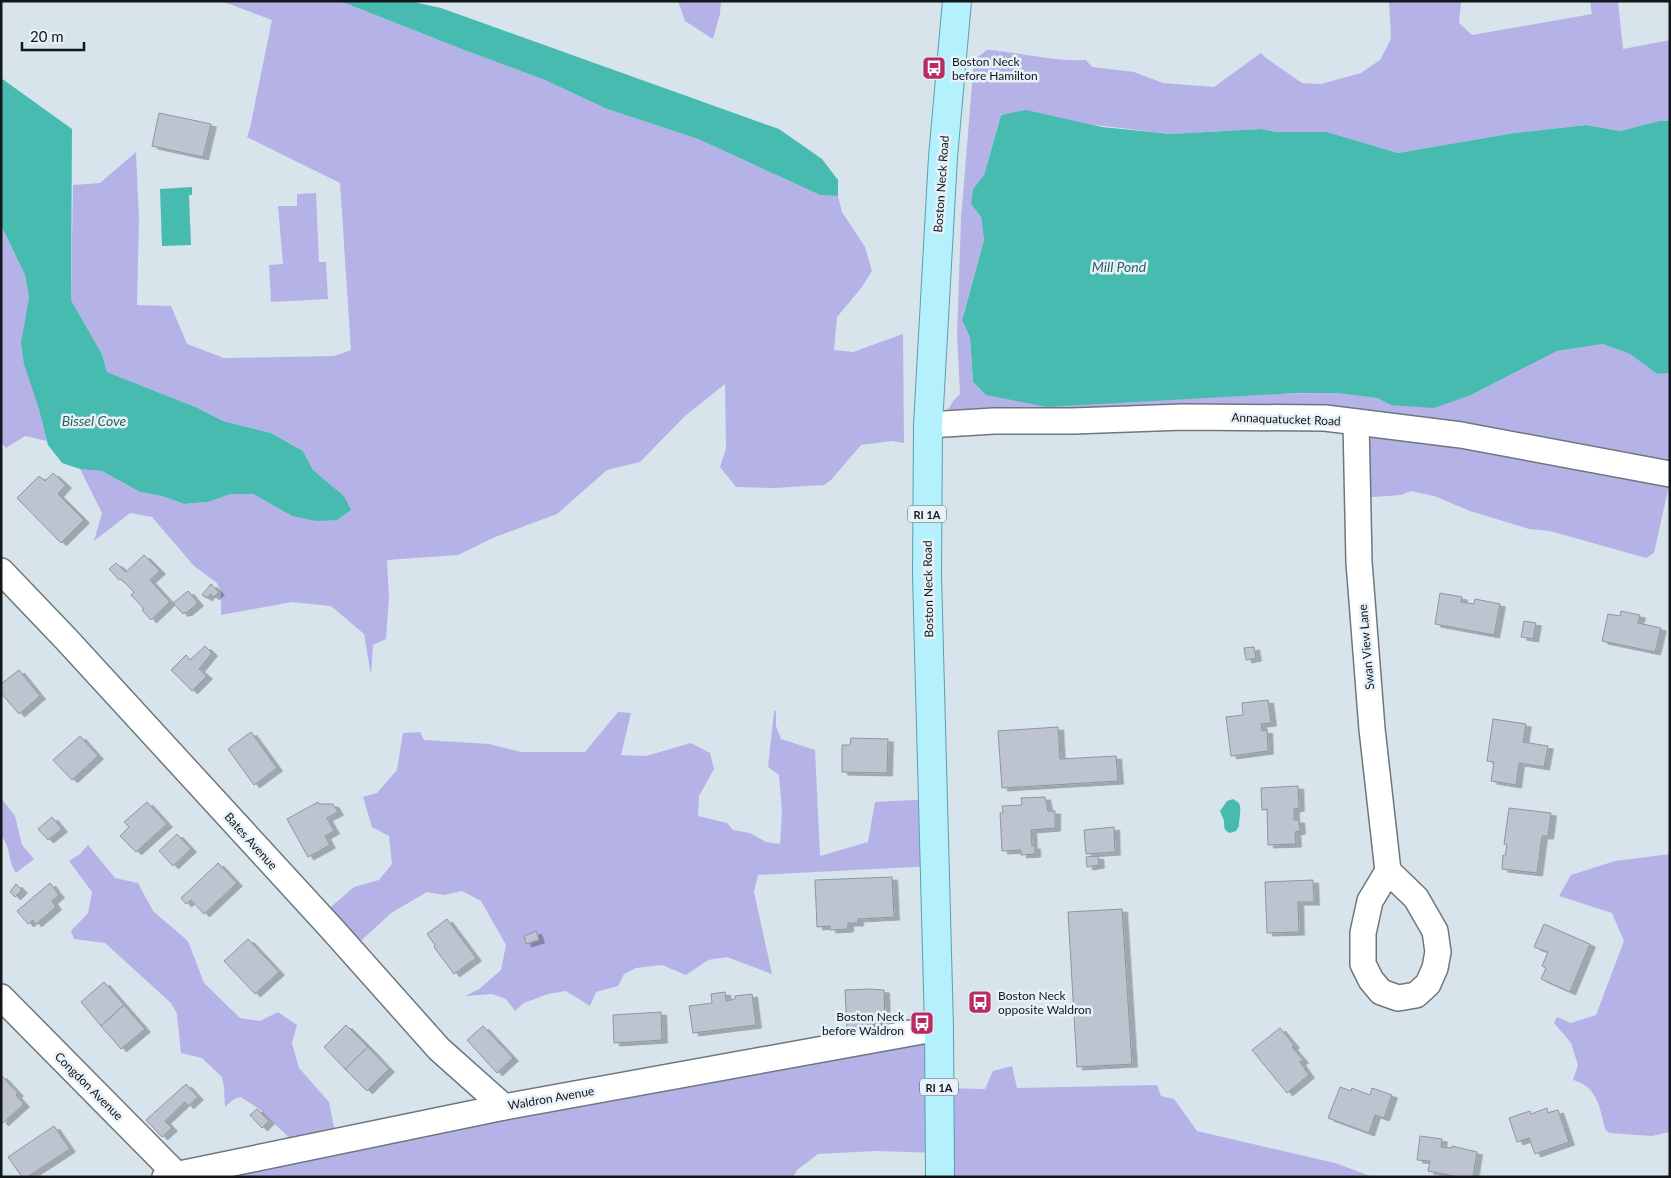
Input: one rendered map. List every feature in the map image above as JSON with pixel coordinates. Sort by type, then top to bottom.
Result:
[{"type":"main road","name":"Boston Neck Road","points":[[940,1177],[939,1028],[927,575],[928,425],[943,157],[957,1]]},
{"type":"street","name":"Annaquatucket Road","points":[[928,425],[1183,417],[1325,418],[1461,435],[1670,474]]},
{"type":"street","name":"Swan View Lane","points":[[1356,422],[1359,562],[1372,729],[1388,871]]},
{"type":"street","name":"Bates Avenue","points":[[1,572],[67,640],[439,1049],[504,1107]]},
{"type":"street","points":[[1388,871],[1416,898],[1435,931],[1438,952],[1435,968],[1428,984],[1416,995],[1398,998],[1381,992],[1371,980],[1364,964],[1363,933],[1370,900],[1388,871]]},
{"type":"street","name":"Congdon Avenue","points":[[1,997],[171,1176]]},
{"type":"street","name":"Waldron Avenue","points":[[171,1176],[504,1107],[939,1028]]},
{"type":"shaded area","points":[[221,1],[340,1],[545,80],[607,109],[698,139],[820,195],[838,196],[842,212],[865,247],[872,271],[862,287],[837,317],[834,350],[853,352],[903,334],[904,443],[892,441],[861,445],[831,480],[824,485],[774,488],[736,487],[720,467],[726,449],[725,384],[685,416],[640,462],[607,470],[557,514],[495,537],[458,555],[387,560],[389,598],[386,639],[373,645],[371,675],[364,634],[331,606],[292,602],[221,615],[221,592],[217,583],[194,566],[152,517],[130,513],[94,541],[102,513],[80,469],[102,471],[140,492],[162,496],[184,504],[208,502],[231,494],[253,494],[292,516],[344,496],[313,470],[303,451],[271,433],[223,421],[198,408],[107,372],[102,354],[71,300],[73,185],[100,183],[136,152],[139,219],[137,305],[171,306],[187,344],[224,358],[334,356],[351,350],[340,183],[247,137],[272,20]]},
{"type":"shaded area","points":[[678,1],[721,1],[720,14],[713,39],[685,21]]},
{"type":"shaded area","points":[[1389,1],[1461,1],[1459,23],[1472,35],[1592,14],[1590,1],[1618,1],[1623,49],[1670,40],[1670,121],[1659,121],[1620,131],[1586,125],[1514,133],[1398,153],[1327,132],[1277,132],[1261,129],[1171,134],[1001,114],[984,175],[973,189],[971,204],[981,217],[984,240],[962,319],[970,337],[973,382],[986,395],[1336,393],[1377,398],[1391,405],[1471,395],[1557,351],[1603,344],[1630,354],[1657,374],[1670,373],[1670,481],[1654,553],[1646,558],[1550,531],[1529,529],[1470,511],[1434,496],[1411,491],[1401,495],[1359,498],[1355,425],[943,419],[953,401],[960,394],[957,335],[961,219],[974,60],[987,50],[1061,60],[1086,60],[1092,67],[1134,72],[1163,83],[1214,87],[1261,53],[1302,83],[1321,84],[1361,73],[1380,60],[1391,39]]},
{"type":"shaded area","points":[[316,193],[319,262],[326,262],[328,299],[271,302],[269,265],[283,264],[278,206],[297,206],[297,194]]},
{"type":"shaded area","points":[[1,225],[25,275],[29,298],[27,319],[38,406],[47,441],[25,436],[6,448],[1,442]]},
{"type":"shaded area","points":[[776,710],[776,726],[781,739],[815,750],[820,856],[868,842],[875,802],[933,799],[933,866],[758,875],[754,892],[772,974],[727,957],[708,960],[686,975],[662,965],[636,968],[624,974],[618,986],[596,992],[590,1006],[566,991],[548,994],[524,1003],[515,1011],[506,999],[492,994],[465,996],[479,989],[501,970],[506,945],[481,901],[462,891],[445,895],[427,892],[391,913],[352,949],[325,912],[354,887],[379,880],[392,864],[389,836],[372,827],[363,797],[377,793],[397,770],[403,733],[420,732],[424,740],[489,744],[521,752],[585,752],[618,712],[631,713],[621,755],[646,756],[691,743],[710,753],[714,769],[699,796],[698,816],[727,823],[733,830],[750,833],[766,842],[780,844],[782,811],[779,775],[768,767],[774,712]]},
{"type":"shaded area","points":[[1,798],[15,816],[22,845],[34,859],[16,873],[11,864],[7,845],[1,836]]},
{"type":"shaded area","points":[[88,845],[115,878],[138,883],[153,911],[188,941],[204,983],[240,1018],[260,1021],[278,1012],[297,1025],[292,1043],[299,1068],[329,1102],[337,1141],[925,1033],[944,1088],[985,1089],[993,1071],[1012,1066],[1017,1088],[1157,1085],[1161,1096],[1174,1099],[1197,1131],[1335,1163],[1373,1177],[946,1177],[939,1153],[876,1151],[818,1154],[797,1170],[793,1177],[171,1177],[301,1149],[259,1109],[241,1097],[234,1099],[225,1107],[222,1077],[202,1058],[181,1053],[177,1014],[171,1003],[105,943],[74,939],[71,931],[88,913],[92,892],[69,861],[80,854]]},
{"type":"shaded area","points":[[1670,854],[1670,1132],[1652,1136],[1609,1133],[1605,1129],[1599,1106],[1592,1093],[1587,1087],[1573,1080],[1578,1065],[1571,1043],[1554,1023],[1557,1017],[1571,1023],[1596,1015],[1624,941],[1612,913],[1559,896],[1571,875],[1615,861]]},
{"type":"water","points":[[340,1],[409,1],[441,8],[779,129],[822,159],[838,180],[838,196],[820,195],[698,139],[607,109],[545,80]]},
{"type":"water","name":"Bissel Cove","points":[[1,78],[72,129],[71,300],[102,354],[107,372],[198,408],[223,421],[271,433],[303,451],[313,470],[344,496],[351,510],[337,520],[316,521],[292,516],[253,494],[231,494],[208,502],[184,504],[162,496],[140,492],[102,471],[80,469],[62,463],[48,445],[24,364],[21,343],[29,298],[25,275],[1,225]]},
{"type":"water","name":"Mill Pond","points":[[1026,110],[1102,127],[1171,134],[1261,129],[1277,132],[1327,132],[1398,153],[1514,133],[1586,125],[1620,131],[1659,121],[1670,121],[1670,373],[1657,374],[1630,354],[1603,344],[1557,351],[1471,395],[1434,408],[1391,405],[1377,398],[1336,393],[1295,393],[1047,407],[986,395],[973,382],[970,337],[962,320],[984,240],[981,217],[971,204],[973,189],[984,175],[1001,115]]},
{"type":"water","points":[[192,187],[192,195],[189,195],[191,245],[162,246],[160,189]]},
{"type":"water","points":[[1233,799],[1239,803],[1239,826],[1236,831],[1230,833],[1225,828],[1220,811],[1227,801]]},
{"type":"building","points":[[159,113],[211,124],[203,157],[152,146]]},
{"type":"building","points":[[53,473],[66,485],[58,494],[84,520],[61,543],[17,498],[39,476],[45,481]]},
{"type":"building","points":[[144,555],[160,571],[150,580],[170,602],[151,620],[131,595],[134,592],[109,569],[116,563],[126,572]]},
{"type":"building","points":[[211,584],[219,592],[214,597],[210,594],[207,598],[202,595]]},
{"type":"building","points":[[188,591],[198,603],[183,614],[173,603]]},
{"type":"building","points":[[1440,593],[1462,597],[1461,602],[1474,604],[1475,599],[1500,604],[1494,635],[1435,624]]},
{"type":"building","points":[[1621,611],[1640,615],[1638,623],[1661,628],[1655,652],[1602,641],[1608,614],[1620,616]]},
{"type":"building","points":[[1524,621],[1536,623],[1533,639],[1521,637]]},
{"type":"building","points":[[205,646],[212,653],[199,669],[207,676],[192,691],[171,670],[186,655],[190,660]]},
{"type":"building","points":[[1254,647],[1256,658],[1246,660],[1244,648]]},
{"type":"building","points":[[19,670],[40,696],[19,714],[1,693],[1,684]]},
{"type":"building","points":[[1268,700],[1271,723],[1261,724],[1262,731],[1267,730],[1268,751],[1231,756],[1226,717],[1243,715],[1242,703]]},
{"type":"building","points":[[1493,719],[1526,724],[1523,742],[1548,746],[1544,767],[1519,763],[1516,785],[1491,781],[1494,762],[1487,761]]},
{"type":"building","points":[[1058,727],[1060,759],[1116,756],[1118,781],[1002,788],[998,731]]},
{"type":"building","points":[[251,732],[277,768],[254,785],[228,749]]},
{"type":"building","points":[[80,736],[98,756],[72,780],[53,760]]},
{"type":"building","points":[[851,738],[888,739],[887,773],[842,772],[842,745],[850,745]]},
{"type":"building","points":[[1298,786],[1299,808],[1294,809],[1294,820],[1299,820],[1300,831],[1295,832],[1296,844],[1268,845],[1267,809],[1262,810],[1261,788]]},
{"type":"building","points":[[1045,797],[1048,811],[1055,811],[1055,828],[1031,830],[1032,846],[1035,846],[1035,854],[1021,855],[1021,850],[1002,851],[1000,813],[1003,813],[1002,806],[1022,805],[1021,798]]},
{"type":"building","points":[[147,802],[167,824],[136,852],[120,836],[129,827],[124,822]]},
{"type":"building","points":[[318,802],[319,804],[333,804],[338,812],[327,818],[334,831],[325,836],[330,845],[308,857],[287,819]]},
{"type":"building","points":[[1509,808],[1551,813],[1548,836],[1542,836],[1537,873],[1502,869],[1503,855],[1505,856],[1507,845],[1504,844]]},
{"type":"building","points":[[52,817],[62,829],[48,840],[38,829]]},
{"type":"building","points":[[1114,827],[1115,852],[1086,854],[1084,830]]},
{"type":"building","points":[[177,834],[191,849],[173,866],[159,851]]},
{"type":"building","points":[[1098,856],[1099,865],[1087,867],[1086,857]]},
{"type":"building","points":[[218,863],[237,883],[204,914],[191,900],[186,904],[181,898]]},
{"type":"building","points":[[892,877],[894,917],[858,919],[858,923],[848,923],[848,929],[830,930],[830,926],[817,927],[815,880]]},
{"type":"building","points":[[1313,880],[1314,902],[1298,902],[1299,932],[1267,933],[1265,882]]},
{"type":"building","points":[[50,883],[59,895],[52,901],[56,907],[36,924],[33,920],[28,924],[17,911]]},
{"type":"building","points":[[16,884],[22,890],[15,897],[10,892]]},
{"type":"building","points":[[1122,909],[1132,1064],[1077,1067],[1068,912]]},
{"type":"building","points":[[447,919],[476,958],[454,974],[427,934]]},
{"type":"building","points":[[1544,924],[1590,944],[1570,992],[1541,979],[1546,968],[1542,966],[1548,952],[1534,947]]},
{"type":"building","points":[[536,931],[539,940],[526,944],[524,936]]},
{"type":"building","points":[[248,939],[279,972],[255,994],[224,961]]},
{"type":"building","points":[[104,982],[124,1005],[101,1026],[81,1002]]},
{"type":"building","points":[[845,990],[884,990],[885,1023],[847,1028]]},
{"type":"building","points":[[725,992],[726,1001],[735,999],[735,996],[752,994],[756,1025],[693,1033],[689,1006],[712,1003],[711,994]]},
{"type":"building","points":[[124,1005],[145,1029],[121,1049],[101,1026]]},
{"type":"building","points":[[661,1012],[662,1040],[614,1043],[613,1015]]},
{"type":"building","points":[[346,1025],[368,1047],[345,1069],[324,1047]]},
{"type":"building","points":[[483,1026],[513,1058],[497,1073],[467,1040]]},
{"type":"building","points":[[1280,1028],[1294,1045],[1292,1047],[1303,1060],[1300,1062],[1309,1075],[1287,1093],[1252,1050]]},
{"type":"building","points":[[368,1047],[389,1069],[367,1091],[345,1069]]},
{"type":"building","points":[[1,1075],[18,1093],[16,1095],[24,1104],[3,1123],[1,1121]]},
{"type":"building","points":[[186,1084],[198,1097],[188,1106],[185,1102],[165,1121],[172,1128],[162,1137],[146,1120]]},
{"type":"building","points":[[1340,1087],[1351,1091],[1352,1088],[1370,1095],[1372,1088],[1392,1095],[1384,1118],[1375,1115],[1369,1133],[1328,1118]]},
{"type":"building","points":[[1547,1108],[1548,1113],[1558,1110],[1569,1142],[1535,1154],[1529,1138],[1517,1142],[1509,1118],[1530,1111],[1531,1114]]},
{"type":"building","points":[[257,1109],[269,1121],[262,1128],[250,1115]]},
{"type":"building","points":[[54,1126],[70,1149],[27,1177],[22,1177],[8,1157]]},
{"type":"building","points":[[1420,1136],[1442,1139],[1441,1147],[1452,1148],[1452,1146],[1477,1152],[1473,1177],[1459,1177],[1428,1171],[1430,1161],[1417,1160]]},
{"type":"place","name":"Boston Neck before Hamilton","points":[[934,68]]},
{"type":"place","name":"Boston Neck opposite Waldron","points":[[980,1002]]},
{"type":"place","name":"Boston Neck before Waldron","points":[[922,1023]]}]
